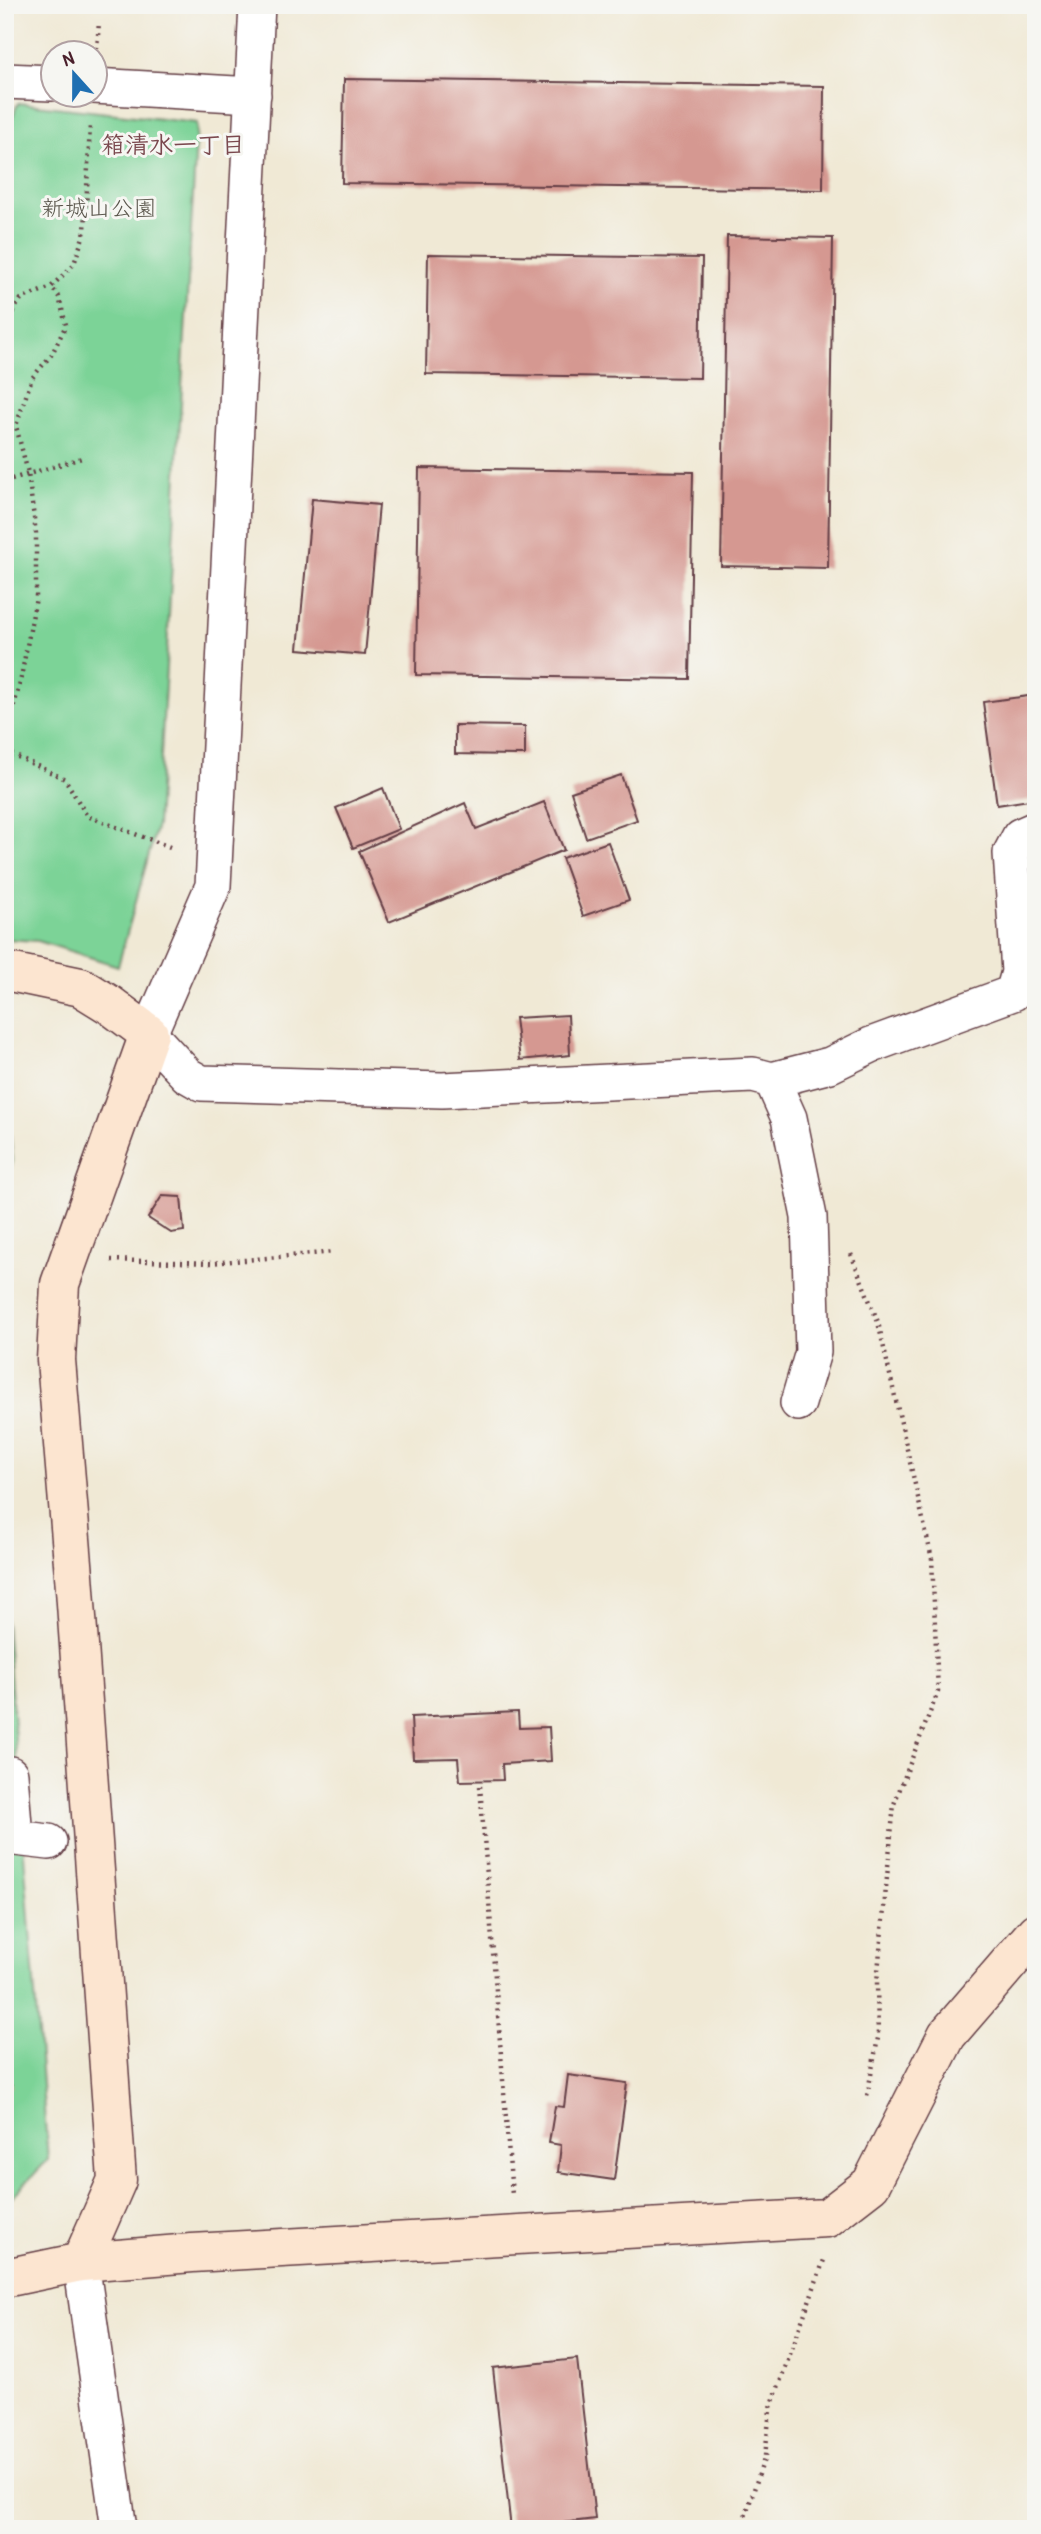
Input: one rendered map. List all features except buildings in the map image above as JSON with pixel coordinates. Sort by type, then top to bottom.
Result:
[{"type":"street","points":[[119,2529],[81,2262],[117,2180],[57,1360],[60,1284],[149,1034],[213,886],[257,5]]},
{"type":"street","points":[[5,80],[38,82]]},
{"type":"street","points":[[108,87],[253,95]]},
{"type":"street","points":[[5,971],[81,987],[149,1034],[187,1075],[201,1083],[442,1090],[753,1075],[772,1080],[830,1065],[871,1045],[1013,993],[1019,972],[1011,853],[1020,836],[1036,829]]},
{"type":"street","points":[[772,1080],[789,1118],[809,1217],[813,1352],[798,1404]]},
{"type":"street","points":[[10,1774],[23,1840]]},
{"type":"street","points":[[5,2278],[81,2262],[828,2218],[871,2183],[947,2035],[1036,1933]]},
{"type":"path","points":[[98,38],[99,22]]},
{"type":"path","points":[[5,324],[21,299],[51,287],[74,264],[85,231],[93,108]]},
{"type":"path","points":[[5,740],[20,682],[36,598],[36,533],[28,473],[16,426],[32,378],[52,354],[66,325],[59,297],[51,287]]},
{"type":"path","points":[[5,481],[82,458]]},
{"type":"path","points":[[5,751],[65,779],[87,816],[170,847]]},
{"type":"path","points":[[809,1217],[843,1232],[878,1322],[932,1559],[938,1692],[894,1804],[877,1982],[878,2038],[865,2107]]},
{"type":"path","points":[[111,1260],[211,1263],[334,1252]]},
{"type":"path","points":[[480,1786],[515,2235]]},
{"type":"path","points":[[741,2529],[765,2456],[770,2410],[825,2257],[828,2218]]},
{"type":"green space","name":"新城山公園","points":[[18,103],[38,105],[38,108],[63,108],[197,123],[157,825],[118,966],[38,941],[5,939],[5,135]]},
{"type":"green space","points":[[5,1091],[13,1161],[5,1182]]},
{"type":"green space","points":[[5,1611],[48,2160],[5,2204]]},
{"type":"district","name":"箱清水一丁目","points":[[173,144]]}]
